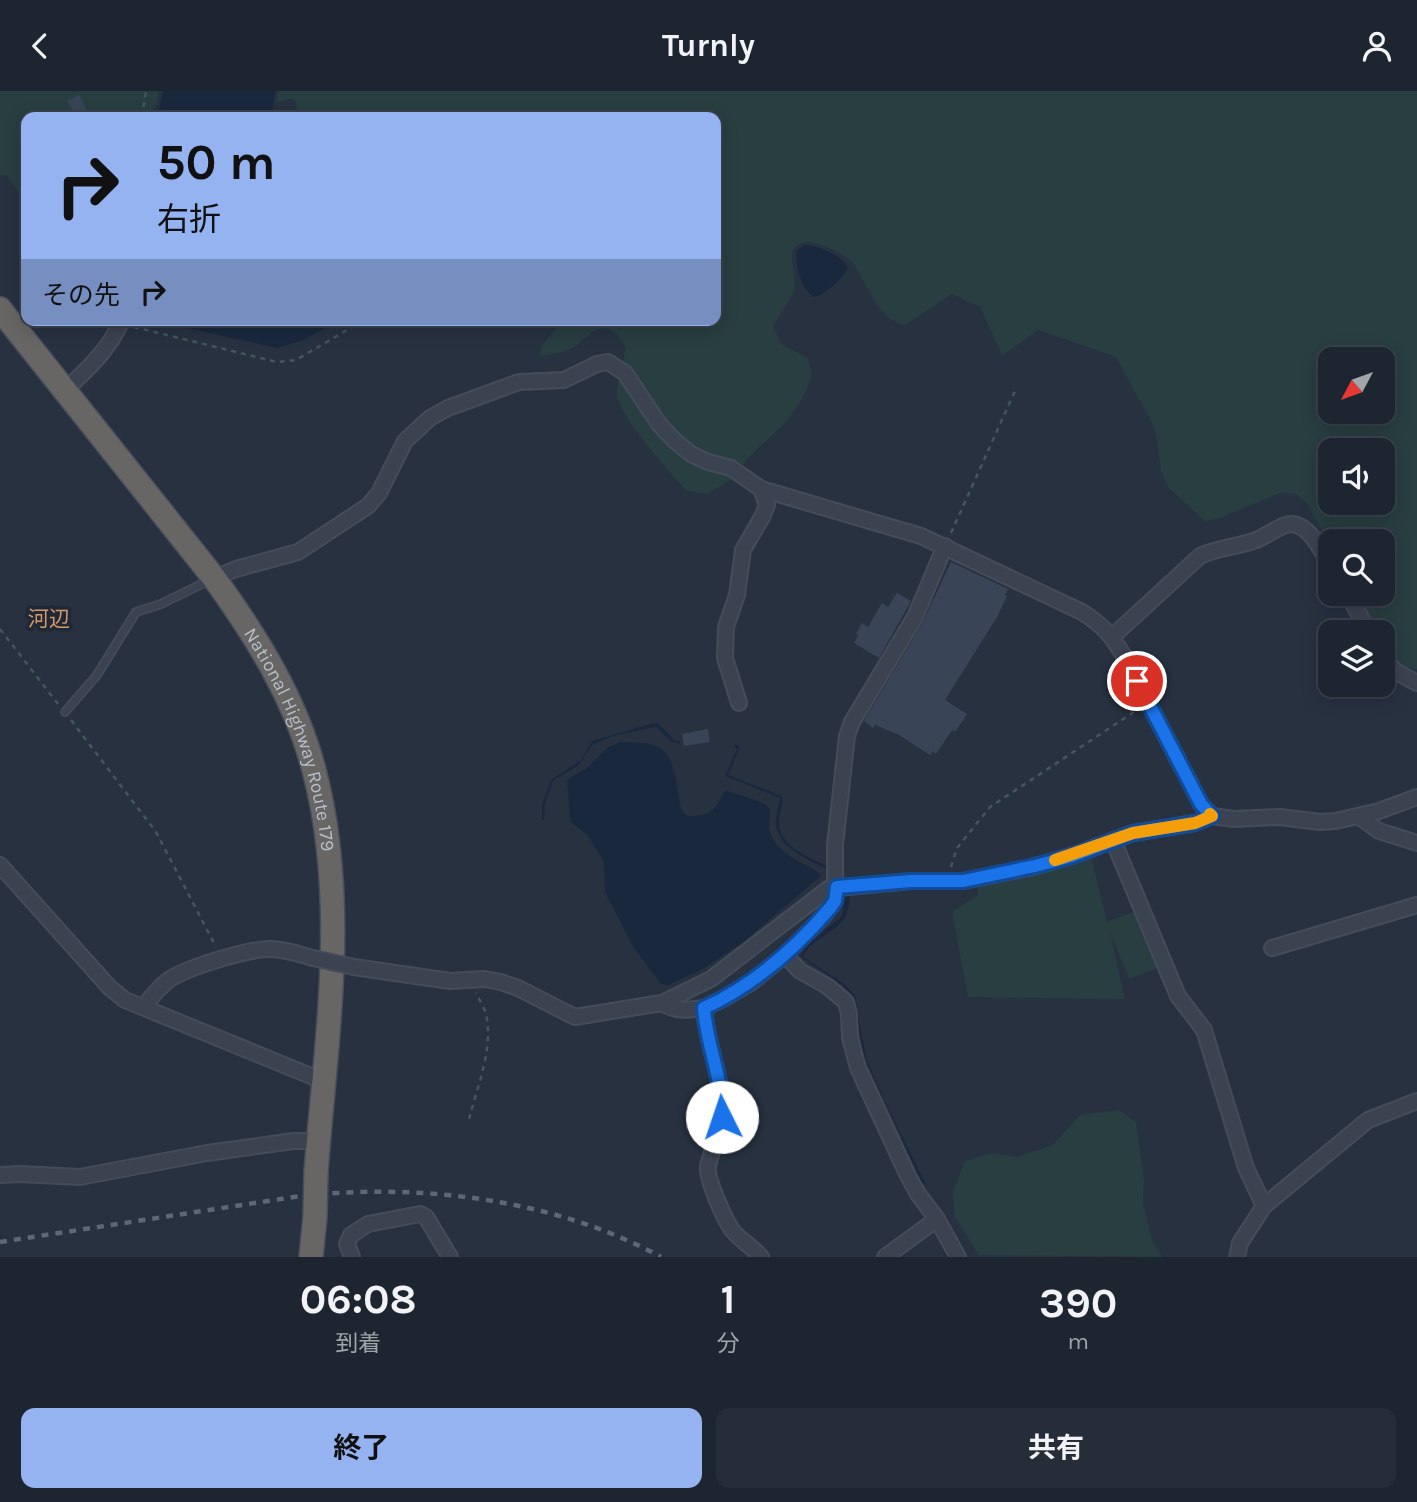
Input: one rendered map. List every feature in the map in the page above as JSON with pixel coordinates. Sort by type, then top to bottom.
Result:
[{"type":"highway","name":"National Highway Route 179","points":[[0,309],[215,577],[246,622],[267,658],[292,711],[314,768],[327,829],[333,947],[310,1256]]},
{"type":"street","points":[[64,391],[96,361],[118,326]]},
{"type":"street","points":[[215,577],[298,552],[368,506],[379,493],[405,441],[430,418],[448,408],[519,382],[564,380],[597,363],[608,362],[625,373],[659,424],[691,454],[731,468],[761,489],[921,536],[1082,612],[1102,625],[1113,636],[1201,804],[1212,816]]},
{"type":"street","points":[[739,703],[725,658],[726,627],[737,595],[743,550],[766,505],[761,489]]},
{"type":"street","points":[[1113,636],[1200,556],[1213,550],[1261,539],[1293,523],[1305,529],[1318,544]]},
{"type":"street","points":[[662,1003],[671,1009],[685,1011],[704,1008],[725,998],[752,982],[785,955],[835,901],[835,845],[847,736],[852,722],[915,617],[945,546]]},
{"type":"street","points":[[1395,671],[1417,683]]},
{"type":"street","points":[[144,1007],[168,980],[184,972],[267,949],[354,967],[450,981],[484,979],[500,982],[518,988],[575,1017],[662,1003],[711,979],[828,889],[911,881],[963,881],[1035,866],[1072,856],[1113,840],[1152,829],[1195,823],[1212,816],[1234,819],[1280,817],[1320,822],[1379,811],[1417,797]]},
{"type":"street","points":[[1358,816],[1379,831],[1417,843]]},
{"type":"street","points":[[1113,840],[1178,996],[1204,1030],[1246,1168],[1264,1206]]},
{"type":"street","points":[[0,865],[110,988],[125,1000],[323,1081]]},
{"type":"street","points":[[1272,948],[1417,905]]},
{"type":"street","points":[[785,955],[800,971],[827,985],[846,1002],[849,1038],[858,1067],[908,1176],[958,1257]]},
{"type":"street","points":[[704,1008],[705,1025],[722,1101],[722,1117],[707,1168],[709,1178],[733,1231],[761,1257]]},
{"type":"street","points":[[1237,1257],[1240,1243],[1264,1206],[1368,1120],[1417,1101]]},
{"type":"street","points":[[0,1175],[80,1177],[207,1153],[294,1141],[318,1141]]},
{"type":"street","points":[[352,1257],[347,1244],[351,1234],[368,1224],[385,1219],[420,1214],[426,1217],[450,1257]]},
{"type":"street","points":[[885,1257],[937,1219]]},
{"type":"lane","points":[[65,712],[97,675],[136,612],[161,604],[215,577]]},
{"type":"path","points":[[143,112],[146,91]]},
{"type":"path","points":[[137,326],[277,362],[296,360],[354,326]]},
{"type":"path","points":[[945,546],[1015,391]]},
{"type":"path","points":[[0,629],[156,832],[223,960]]},
{"type":"path","points":[[947,882],[957,848],[990,807],[1149,703]]},
{"type":"path","points":[[469,1119],[485,1058],[488,1033],[487,1016],[470,980]]},
{"type":"green space","points":[[0,91],[159,91],[156,108],[149,112],[21,112],[21,197],[7,176],[0,175]]},
{"type":"green space","points":[[278,91],[1417,91],[1417,669],[1404,666],[1395,659],[1395,620],[1372,620],[1364,606],[1395,606],[1395,529],[1322,529],[1307,503],[1296,494],[1282,492],[1218,519],[1205,521],[1168,487],[1161,471],[1155,429],[1116,357],[1038,330],[1002,356],[980,307],[952,294],[905,325],[886,315],[880,308],[852,262],[833,249],[815,243],[807,242],[795,247],[792,261],[794,289],[773,326],[781,344],[808,358],[812,376],[802,399],[787,421],[748,458],[734,478],[707,494],[687,491],[647,445],[620,404],[617,390],[626,347],[615,333],[605,328],[600,329],[572,348],[539,356],[543,344],[559,326],[721,326],[721,112],[297,112],[296,102],[291,99],[277,102]]},
{"type":"green space","points":[[1091,856],[1107,922],[1140,909],[1163,966],[1129,979],[1110,932],[1125,999],[968,997],[952,912],[978,895],[978,884]]},
{"type":"green space","points":[[1119,1110],[1136,1122],[1144,1181],[1143,1203],[1152,1240],[1162,1257],[979,1255],[955,1217],[953,1192],[965,1161],[992,1153],[1016,1157],[1053,1145],[1080,1115]]},
{"type":"water","points":[[163,91],[275,91],[272,112],[159,112]]},
{"type":"water","points":[[804,245],[823,249],[836,256],[848,269],[828,290],[814,297],[802,283],[798,270],[796,251]]},
{"type":"water","points":[[179,326],[328,326],[304,340],[277,348]]},
{"type":"water","points":[[654,723],[659,724],[675,741],[680,741],[680,744],[671,741],[656,727],[613,736],[592,745],[579,765],[553,781],[542,820],[542,805],[551,780],[581,760],[592,741]]},
{"type":"water","points":[[621,742],[650,744],[665,753],[673,769],[681,808],[687,816],[706,814],[727,791],[768,807],[769,829],[776,844],[821,876],[742,943],[701,970],[668,985],[661,984],[634,948],[605,892],[604,862],[587,835],[570,821],[567,780],[587,768],[608,747]]},
{"type":"water","points":[[735,744],[740,747],[728,775],[782,796],[779,824],[785,839],[798,851],[829,867],[828,870],[797,853],[783,841],[776,826],[780,798],[725,776],[737,749]]},
{"type":"water","points":[[850,890],[849,905],[840,924],[809,948],[803,957],[843,983],[855,995],[866,1058],[925,1183],[923,1185],[863,1054],[855,999],[842,985],[800,956],[809,944],[842,916],[845,893]]},
{"type":"building","points":[[79,95],[88,112],[73,112],[67,101]]},
{"type":"building","points":[[951,562],[1008,589],[997,617],[945,700],[967,714],[936,754],[933,751],[930,755],[899,735],[875,725],[873,728],[864,721],[923,622]]},
{"type":"building","points":[[897,593],[911,601],[879,658],[854,643],[858,635],[856,634],[862,623],[868,627],[882,603],[888,607]]},
{"type":"building","points":[[708,729],[710,742],[684,746],[682,734]]},
{"type":"railway","points":[[0,1242],[294,1197],[387,1192],[482,1199],[529,1208],[619,1237],[661,1257]]},
{"type":"slow traffic","points":[[1055,860],[1133,833],[1195,823],[1212,816],[1210,814]]},
{"type":"district","name":"河辺","points":[[49,619]]},
{"type":"route","points":[[722,1117],[719,1082],[705,1025],[704,1008],[752,982],[785,955],[830,908],[835,901],[837,887],[911,881],[963,881],[1035,866],[1072,856],[1133,833],[1195,823],[1212,816],[1201,804],[1137,681]]}]
